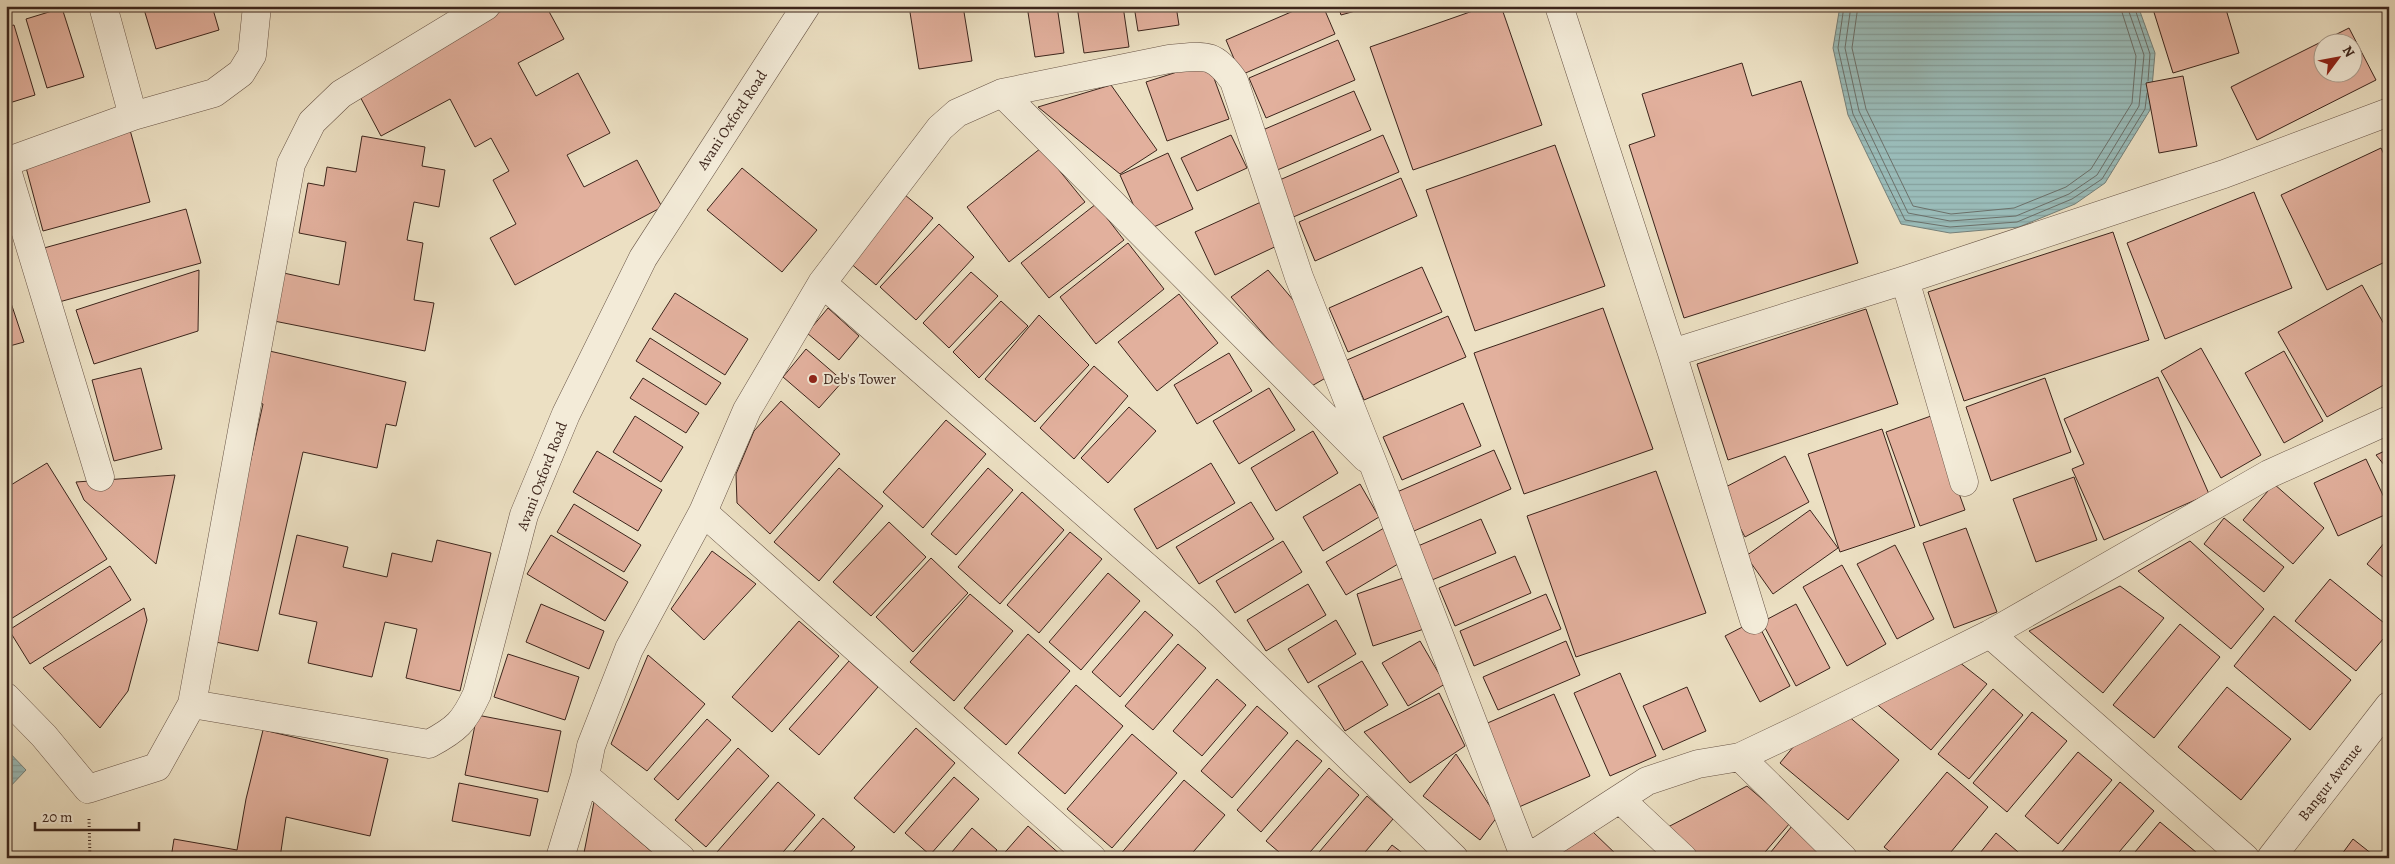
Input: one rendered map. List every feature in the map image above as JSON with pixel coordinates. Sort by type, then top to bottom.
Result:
[{"type":"street","points":[[103,6],[133,116]]},
{"type":"street","points":[[6,162],[133,116],[214,93],[241,73],[252,54],[257,6]]},
{"type":"street","points":[[6,697],[44,736],[88,789],[157,767],[192,704],[291,164],[312,122],[341,94],[486,6]]},
{"type":"street","name":"Avani Oxford Road","points":[[192,704],[429,744],[453,732],[468,713],[477,694],[524,515],[566,414],[643,258],[806,6]]},
{"type":"street","points":[[1559,6],[1672,353],[1754,620]]},
{"type":"street","points":[[560,858],[585,776],[591,746],[629,649],[703,512],[747,410],[822,283],[940,128],[957,114],[1002,93],[1170,59],[1210,58],[1222,64],[1234,81],[1299,277],[1526,858],[1656,778],[1698,764],[1740,757],[1990,634],[2269,474],[2389,420]]},
{"type":"street","points":[[1002,93],[1374,466]]},
{"type":"street","points":[[1672,353],[1905,280],[2224,174],[2389,112]]},
{"type":"street","points":[[6,167],[100,477]]},
{"type":"street","points":[[1905,280],[1964,482]]},
{"type":"street","points":[[822,283],[1206,619],[1454,858]]},
{"type":"street","points":[[703,512],[1092,858]]},
{"type":"street","points":[[1990,634],[2245,858]]},
{"type":"street","name":"Bangur Avenue","points":[[2271,858],[2389,706]]},
{"type":"street","points":[[1740,757],[1843,858]]},
{"type":"street","points":[[585,776],[681,858]]},
{"type":"street","points":[[1620,799],[1684,858]]},
{"type":"path","points":[[88,789],[90,858]]},
{"type":"water","points":[[1840,6],[2138,6],[2155,53],[2150,110],[2105,183],[2075,204],[2019,227],[1950,233],[1901,224],[1848,115],[1833,48]]},
{"type":"water","points":[[6,749],[26,770],[6,791]]},
{"type":"building","points":[[6,6],[21,6],[6,11]]},
{"type":"building","points":[[143,6],[212,6],[219,30],[156,49]]},
{"type":"building","points":[[511,6],[546,6],[564,39],[518,63],[536,96],[578,73],[610,133],[567,155],[584,187],[637,160],[662,207],[515,285],[490,238],[516,224],[493,180],[509,171],[491,138],[475,147],[450,99],[381,136],[356,89]]},
{"type":"building","points":[[909,6],[963,6],[972,61],[919,69]]},
{"type":"building","points":[[1027,6],[1057,6],[1064,53],[1035,57]]},
{"type":"building","points":[[1077,6],[1123,6],[1129,47],[1084,53]]},
{"type":"building","points":[[1134,6],[1176,6],[1179,25],[1138,31]]},
{"type":"building","points":[[1305,6],[1323,6],[1335,34],[1241,75],[1226,40]]},
{"type":"building","points":[[1338,6],[1373,6],[1341,15]]},
{"type":"building","points":[[1487,6],[1501,6],[1542,125],[1413,170],[1370,47]]},
{"type":"building","points":[[2152,6],[2225,6],[2239,53],[2173,73]]},
{"type":"building","points":[[62,8],[84,77],[47,88],[26,19]]},
{"type":"building","points":[[14,25],[35,95],[6,104],[6,27]]},
{"type":"building","points":[[2349,28],[2351,32],[2341,32]]},
{"type":"building","points":[[1338,40],[1355,80],[1266,118],[1249,78]]},
{"type":"building","points":[[2312,46],[2312,82],[2362,82],[2362,53],[2376,80],[2257,140],[2231,87]]},
{"type":"building","points":[[1208,62],[1229,119],[1167,141],[1146,82]]},
{"type":"building","points":[[1742,63],[1752,96],[1801,81],[1858,263],[1684,318],[1629,145],[1655,136],[1642,94]]},
{"type":"building","points":[[2183,76],[2197,146],[2159,153],[2146,83]]},
{"type":"building","points":[[1111,85],[1157,150],[1120,174],[1038,107]]},
{"type":"building","points":[[1354,91],[1371,130],[1275,171],[1258,132]]},
{"type":"building","points":[[130,130],[150,202],[43,231],[24,160]]},
{"type":"building","points":[[1231,135],[1247,168],[1197,191],[1181,158]]},
{"type":"building","points":[[1383,135],[1399,172],[1291,218],[1275,182]]},
{"type":"building","points":[[362,136],[425,147],[422,166],[445,170],[439,207],[414,202],[407,240],[423,243],[414,300],[434,303],[425,351],[269,320],[279,272],[339,285],[346,242],[299,233],[308,183],[324,186],[327,167],[356,172]]},
{"type":"building","points":[[1555,145],[1605,286],[1475,331],[1426,190]]},
{"type":"building","points":[[1041,148],[1085,202],[1009,262],[967,207]]},
{"type":"building","points":[[2381,148],[2389,165],[2389,260],[2327,290],[2281,195]]},
{"type":"building","points":[[1168,153],[1193,209],[1145,231],[1120,175]]},
{"type":"building","points":[[742,168],[817,230],[782,272],[707,210]]},
{"type":"building","points":[[1401,178],[1417,216],[1315,261],[1299,222]]},
{"type":"building","points":[[2254,192],[2292,288],[2165,339],[2127,243]]},
{"type":"building","points":[[905,195],[933,218],[876,285],[849,262]]},
{"type":"building","points":[[1261,202],[1281,244],[1215,275],[1195,232]]},
{"type":"building","points":[[1096,204],[1124,240],[1049,298],[1021,263]]},
{"type":"building","points":[[186,209],[201,263],[59,302],[44,248]]},
{"type":"building","points":[[939,224],[974,257],[916,320],[880,287]]},
{"type":"building","points":[[2113,232],[2149,340],[1964,401],[1928,292]]},
{"type":"building","points":[[1128,243],[1164,289],[1096,344],[1060,297]]},
{"type":"building","points":[[1422,267],[1442,312],[1348,352],[1329,308]]},
{"type":"building","points":[[199,270],[198,331],[94,364],[76,310]]},
{"type":"building","points":[[1268,270],[1299,307],[1329,376],[1310,387],[1231,297]]},
{"type":"building","points":[[971,272],[998,296],[949,348],[923,323]]},
{"type":"building","points":[[2362,285],[2389,333],[2389,382],[2327,417],[2278,332]]},
{"type":"building","points":[[675,293],[748,339],[725,375],[652,329]]},
{"type":"building","points":[[1179,294],[1218,343],[1157,391],[1118,342]]},
{"type":"building","points":[[10,300],[24,342],[6,347],[6,301]]},
{"type":"building","points":[[1001,301],[1028,326],[979,378],[953,352]]},
{"type":"building","points":[[828,308],[859,336],[839,360],[807,333]]},
{"type":"building","points":[[1603,308],[1653,449],[1524,494],[1474,353]]},
{"type":"building","points":[[1866,309],[1898,404],[1728,460],[1697,364]]},
{"type":"building","points":[[1039,315],[1089,365],[1035,422],[985,379]]},
{"type":"building","points":[[1448,316],[1466,357],[1364,400],[1347,360]]},
{"type":"building","points":[[650,338],[721,383],[706,405],[636,361]]},
{"type":"building","points":[[2201,348],[2261,455],[2221,478],[2161,371]]},
{"type":"building","name":"Deb's Tower","points":[[806,349],[843,381],[819,408],[783,377]]},
{"type":"building","points":[[265,350],[406,382],[396,426],[386,424],[377,468],[303,452],[258,651],[211,641],[263,404],[253,401]]},
{"type":"building","points":[[2284,351],[2323,421],[2284,443],[2245,373]]},
{"type":"building","points":[[1229,353],[1252,391],[1197,424],[1174,385]]},
{"type":"building","points":[[1094,366],[1128,396],[1074,459],[1040,428]]},
{"type":"building","points":[[141,368],[162,449],[114,461],[92,380]]},
{"type":"building","points":[[2158,377],[2209,494],[2104,540],[2072,469],[2084,464],[2064,419]]},
{"type":"building","points":[[643,378],[699,413],[686,433],[630,398]]},
{"type":"building","points":[[2045,378],[2071,452],[1991,481],[1966,407]]},
{"type":"building","points":[[1269,388],[1295,430],[1239,464],[1213,421]]},
{"type":"building","points":[[781,401],[840,454],[770,534],[737,503],[736,474],[754,431]]},
{"type":"building","points":[[1463,403],[1481,446],[1402,480],[1383,437]]},
{"type":"building","points":[[1129,407],[1156,431],[1108,483],[1081,458]]},
{"type":"building","points":[[635,416],[683,447],[661,482],[613,452]]},
{"type":"building","points":[[1931,416],[1965,510],[1920,526],[1886,432]]},
{"type":"building","points":[[946,420],[986,454],[923,528],[883,492]]},
{"type":"building","points":[[1882,429],[1915,527],[1840,552],[1808,454]]},
{"type":"building","points":[[1313,431],[1338,473],[1276,511],[1251,468]]},
{"type":"building","points":[[2389,449],[2389,471],[2376,455]]},
{"type":"building","points":[[1494,450],[1511,489],[1414,531],[1397,492]]},
{"type":"building","points":[[597,451],[662,490],[638,531],[573,492]]},
{"type":"building","points":[[1785,456],[1809,502],[1745,537],[1720,490]]},
{"type":"building","points":[[2366,459],[2389,508],[2389,513],[2338,536],[2314,483]]},
{"type":"building","points":[[47,463],[107,559],[6,622],[6,488]]},
{"type":"building","points":[[1211,463],[1235,503],[1157,549],[1134,509]]},
{"type":"building","points":[[839,468],[883,506],[819,581],[774,542]]},
{"type":"building","points":[[988,468],[1013,490],[956,555],[931,534]]},
{"type":"building","points":[[1656,471],[1706,613],[1576,657],[1527,516]]},
{"type":"building","points":[[175,475],[156,564],[84,500],[76,482]]},
{"type":"building","points":[[2074,477],[2097,540],[2036,562],[2013,499]]},
{"type":"building","points":[[1360,484],[1379,517],[1323,551],[1303,517]]},
{"type":"building","points":[[2274,484],[2324,528],[2293,564],[2243,520]]},
{"type":"building","points":[[1022,492],[1064,530],[1000,604],[958,567]]},
{"type":"building","points":[[1251,502],[1274,539],[1199,584],[1176,547]]},
{"type":"building","points":[[574,504],[641,545],[624,572],[557,532]]},
{"type":"building","points":[[1810,510],[1838,548],[1773,594],[1746,556]]},
{"type":"building","points":[[2224,518],[2284,567],[2264,592],[2204,544]]},
{"type":"building","points":[[1481,519],[1496,553],[1432,580],[1418,546]]},
{"type":"building","points":[[889,522],[926,557],[871,616],[833,582]]},
{"type":"building","points":[[1384,528],[1403,561],[1346,595],[1326,562]]},
{"type":"building","points":[[1966,528],[1997,612],[1954,628],[1923,543]]},
{"type":"building","points":[[1070,532],[1102,559],[1039,633],[1007,605]]},
{"type":"building","points":[[297,535],[348,547],[343,567],[387,577],[392,553],[432,562],[437,540],[491,553],[460,691],[406,678],[417,629],[385,622],[372,677],[308,663],[317,622],[279,614]]},
{"type":"building","points":[[551,535],[628,582],[605,621],[527,574]]},
{"type":"building","points":[[2389,537],[2389,582],[2367,564]]},
{"type":"building","points":[[1283,541],[1302,572],[1235,613],[1216,581]]},
{"type":"building","points":[[2190,541],[2264,609],[2231,649],[2138,571]]},
{"type":"building","points":[[1895,545],[1934,619],[1897,639],[1857,564]]},
{"type":"building","points":[[712,551],[756,584],[704,640],[671,609]]},
{"type":"building","points":[[1515,556],[1531,593],[1455,626],[1439,588]]},
{"type":"building","points":[[931,558],[968,593],[913,652],[876,617]]},
{"type":"building","points":[[1842,565],[1886,644],[1847,666],[1803,587]]},
{"type":"building","points":[[110,566],[131,600],[30,664],[9,630]]},
{"type":"building","points":[[1108,573],[1140,601],[1081,670],[1049,642]]},
{"type":"building","points":[[1406,577],[1424,629],[1373,646],[1357,594]]},
{"type":"building","points":[[2330,579],[2389,627],[2389,632],[2356,671],[2295,621]]},
{"type":"building","points":[[1308,584],[1326,615],[1266,651],[1247,620]]},
{"type":"building","points":[[2120,586],[2164,618],[2103,693],[2029,631]]},
{"type":"building","points":[[970,594],[1013,631],[954,701],[910,662]]},
{"type":"building","points":[[1546,594],[1561,629],[1474,666],[1460,631]]},
{"type":"building","points":[[541,604],[604,631],[589,669],[526,642]]},
{"type":"building","points":[[1796,604],[1830,668],[1796,686],[1762,622]]},
{"type":"building","points":[[144,608],[147,620],[128,691],[100,728],[43,668]]},
{"type":"building","points":[[1145,611],[1173,635],[1120,697],[1092,672]]},
{"type":"building","points":[[2274,616],[2351,680],[2310,730],[2234,666]]},
{"type":"building","points":[[1336,620],[1356,654],[1308,683],[1288,649]]},
{"type":"building","points":[[1756,620],[1790,686],[1760,702],[1725,636]]},
{"type":"building","points":[[799,621],[839,656],[772,732],[732,697]]},
{"type":"building","points":[[2180,624],[2220,657],[2154,738],[2113,705]]},
{"type":"building","points":[[1028,634],[1070,671],[1006,745],[964,708]]},
{"type":"building","points":[[1420,641],[1445,684],[1408,706],[1382,663]]},
{"type":"building","points":[[1566,641],[1580,675],[1498,710],[1483,677]]},
{"type":"building","points":[[1178,644],[1206,668],[1153,730],[1125,706]]},
{"type":"building","points":[[508,654],[579,677],[565,720],[494,697]]},
{"type":"building","points":[[648,655],[705,704],[647,771],[611,744]]},
{"type":"building","points":[[1954,658],[1987,684],[1931,750],[1873,701]]},
{"type":"building","points":[[849,661],[878,687],[819,755],[789,729]]},
{"type":"building","points":[[1362,661],[1388,705],[1345,731],[1318,686]]},
{"type":"building","points":[[1620,673],[1656,756],[1610,776],[1574,693]]},
{"type":"building","points":[[1217,679],[1246,705],[1202,756],[1173,731]]},
{"type":"building","points":[[1076,685],[1123,726],[1065,794],[1018,753]]},
{"type":"building","points":[[1687,687],[1706,731],[1663,750],[1643,706]]},
{"type":"building","points":[[2227,687],[2291,739],[2241,800],[2178,747]]},
{"type":"building","points":[[1993,689],[2023,715],[1969,779],[1938,754]]},
{"type":"building","points":[[1439,693],[1465,746],[1410,783],[1364,732]]},
{"type":"building","points":[[1554,694],[1590,776],[1519,807],[1483,725]]},
{"type":"building","points":[[1257,706],[1288,733],[1232,798],[1201,771]]},
{"type":"building","points":[[2032,712],[2067,741],[2007,812],[1973,783]]},
{"type":"building","points":[[1846,714],[1899,760],[1848,820],[1780,763],[1808,729]]},
{"type":"building","points":[[477,715],[561,731],[548,792],[465,775]]},
{"type":"building","points":[[707,719],[731,740],[678,800],[654,779]]},
{"type":"building","points":[[916,728],[955,763],[894,833],[854,798]]},
{"type":"building","points":[[263,730],[388,759],[370,836],[286,817],[280,858],[171,858],[174,839],[237,850],[246,799]]},
{"type":"building","points":[[1132,734],[1177,773],[1112,848],[1067,809]]},
{"type":"building","points":[[1297,740],[1322,761],[1261,832],[1237,810]]},
{"type":"building","points":[[738,748],[769,776],[706,847],[675,820]]},
{"type":"building","points":[[2078,752],[2112,780],[2058,844],[2025,816]]},
{"type":"building","points":[[1456,754],[1497,817],[1480,840],[1423,796]]},
{"type":"building","points":[[1329,768],[1359,795],[1305,858],[1286,858],[1266,841]]},
{"type":"building","points":[[1947,772],[1988,807],[1946,858],[1898,858],[1884,847]]},
{"type":"building","points":[[954,777],[979,799],[930,855],[905,833]]},
{"type":"building","points":[[1184,780],[1225,815],[1188,858],[1121,858],[1119,856]]},
{"type":"building","points":[[778,782],[815,815],[778,858],[723,858],[717,852]]},
{"type":"building","points":[[2120,782],[2154,811],[2114,858],[2066,858],[2061,853]]},
{"type":"building","points":[[459,783],[538,799],[530,836],[452,821]]},
{"type":"building","points":[[1747,786],[1790,823],[1760,858],[1701,858],[1666,828]]},
{"type":"building","points":[[1367,796],[1393,819],[1360,858],[1314,858]]},
{"type":"building","points":[[594,802],[659,858],[583,858]]},
{"type":"building","points":[[823,818],[855,847],[845,858],[788,858]]},
{"type":"building","points":[[2160,822],[2203,858],[2130,858]]},
{"type":"building","points":[[1028,826],[1062,856],[1060,858],[1000,858]]},
{"type":"building","points":[[1792,826],[1829,858],[1766,858]]},
{"type":"building","points":[[972,828],[997,850],[991,858],[947,858]]},
{"type":"building","points":[[1593,832],[1620,858],[1545,858]]},
{"type":"building","points":[[1996,833],[2025,858],[1976,858]]},
{"type":"building","points":[[2353,839],[2377,858],[2339,858]]},
{"type":"building","points":[[1392,845],[1409,858],[1382,858]]},
{"type":"place","name":"Deb's Tower","points":[[813,379]]}]
